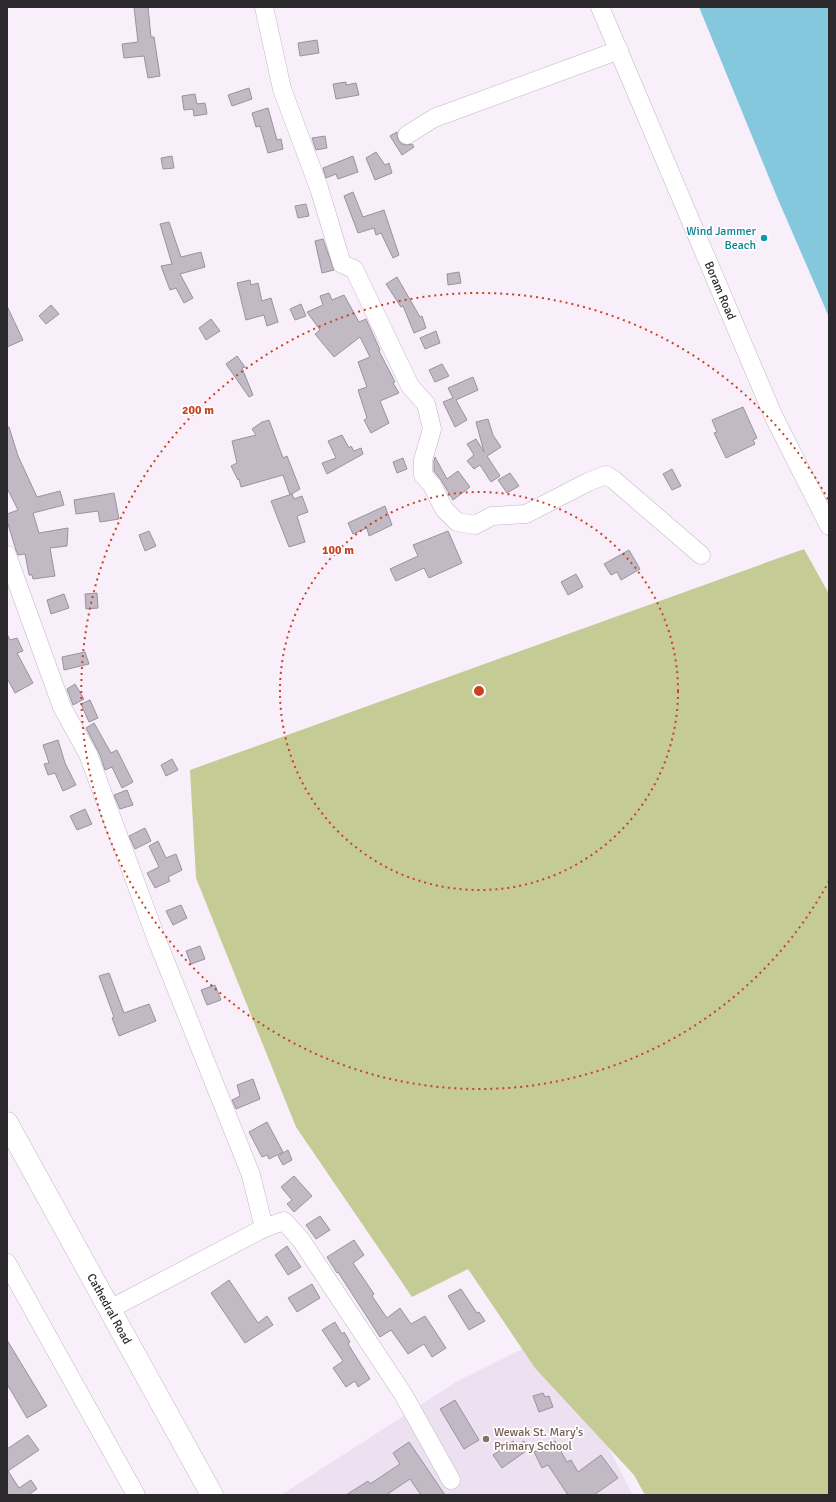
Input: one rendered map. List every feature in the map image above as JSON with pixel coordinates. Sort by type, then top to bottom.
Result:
[{"type":"main road","name":"Cathedral Road","points":[[7,1123],[212,1495]]},
{"type":"street","points":[[264,7],[282,89],[319,188],[342,264],[354,269],[410,386],[426,404],[432,429],[423,460],[424,474],[432,485],[444,509],[457,522],[475,525],[492,516],[526,514],[588,482],[606,475],[614,480],[702,555]]},
{"type":"street","name":"Boram Road","points":[[600,7],[773,415],[829,526]]},
{"type":"street","points":[[406,136],[434,118],[619,50]]},
{"type":"street","points":[[7,555],[62,707],[88,754],[158,943],[251,1175],[264,1228]]},
{"type":"street","points":[[110,1309],[264,1228],[284,1221],[301,1240],[403,1394],[451,1480]]},
{"type":"street","points":[[7,1263],[136,1495]]},
{"type":"shaded area","name":"Wewak St. Mary's Primary School","points":[[551,1337],[633,1495],[281,1495],[456,1382],[530,1345]]},
{"type":"green space","points":[[804,549],[829,594],[829,1495],[645,1495],[634,1475],[535,1368],[468,1269],[412,1297],[296,1127],[196,878],[190,770]]},
{"type":"water","points":[[699,7],[829,7],[829,317],[777,197]]},
{"type":"building","points":[[134,7],[148,7],[151,37],[154,37],[160,76],[148,78],[144,56],[124,58],[122,44],[138,42]]},
{"type":"building","points":[[317,40],[319,53],[300,56],[298,43]]},
{"type":"building","points":[[346,82],[346,85],[356,83],[359,95],[336,99],[333,84]]},
{"type":"building","points":[[249,88],[252,99],[232,106],[228,95]]},
{"type":"building","points":[[195,94],[197,104],[205,103],[207,114],[194,116],[193,109],[184,110],[182,96]]},
{"type":"building","points":[[268,108],[277,140],[281,139],[283,149],[268,153],[260,126],[256,127],[252,113]]},
{"type":"building","points":[[397,132],[398,140],[402,144],[412,144],[414,147],[402,155],[390,136]]},
{"type":"building","points":[[325,136],[327,148],[316,150],[312,138]]},
{"type":"building","points":[[376,152],[385,165],[389,163],[392,173],[375,180],[366,158]]},
{"type":"building","points":[[172,156],[174,168],[163,169],[161,158]]},
{"type":"building","points":[[353,156],[358,172],[338,179],[336,174],[326,178],[323,168]]},
{"type":"building","points":[[353,192],[363,217],[384,210],[399,255],[393,258],[381,233],[376,235],[374,228],[358,233],[344,196]]},
{"type":"building","points":[[306,204],[309,216],[298,218],[295,206]]},
{"type":"building","points":[[169,222],[181,257],[201,252],[205,267],[180,274],[193,298],[184,303],[176,288],[170,290],[161,266],[172,264],[160,224]]},
{"type":"building","points":[[323,239],[334,270],[322,273],[315,241]]},
{"type":"building","points":[[459,272],[461,283],[448,285],[447,274]]},
{"type":"building","points":[[397,277],[420,317],[422,316],[426,328],[414,333],[403,306],[401,307],[386,284]]},
{"type":"building","points":[[250,280],[251,285],[258,283],[262,301],[271,298],[278,322],[267,326],[264,315],[246,320],[237,283]]},
{"type":"building","points":[[329,293],[332,300],[344,295],[359,322],[366,319],[380,350],[379,351],[395,382],[393,383],[399,393],[380,401],[389,423],[371,433],[364,420],[367,418],[358,390],[367,387],[358,362],[370,357],[360,337],[334,357],[315,334],[320,330],[307,312],[323,305],[320,296]]},
{"type":"building","points":[[301,304],[306,316],[295,320],[290,309]]},
{"type":"building","points":[[51,305],[59,314],[46,324],[39,316]]},
{"type":"building","points":[[7,306],[23,340],[7,347]]},
{"type":"building","points":[[211,319],[220,331],[206,340],[199,328]]},
{"type":"building","points":[[436,331],[440,343],[425,349],[420,338]]},
{"type":"building","points":[[237,356],[245,367],[242,368],[253,395],[249,397],[226,364]]},
{"type":"building","points":[[442,364],[449,376],[435,382],[429,370]]},
{"type":"building","points":[[473,377],[478,390],[456,400],[467,420],[455,427],[443,402],[453,398],[448,388]]},
{"type":"building","points":[[743,407],[757,438],[753,440],[755,444],[726,458],[714,433],[717,432],[712,420]]},
{"type":"building","points":[[488,419],[493,435],[501,447],[487,456],[500,476],[491,482],[480,465],[474,469],[467,461],[474,455],[467,444],[476,439],[484,452],[476,422]]},
{"type":"building","points":[[269,420],[283,458],[287,456],[300,489],[290,495],[283,475],[241,487],[239,479],[238,480],[231,466],[237,463],[232,441],[256,435],[252,429],[262,422]]},
{"type":"building","points":[[7,427],[9,427],[18,456],[37,497],[60,491],[64,505],[33,513],[39,533],[68,528],[67,546],[50,548],[55,576],[33,579],[32,575],[29,575],[25,554],[18,555],[16,550],[7,521],[7,514],[18,510],[7,488]]},
{"type":"building","points":[[342,435],[349,448],[351,446],[354,451],[361,448],[363,454],[327,474],[322,463],[336,458],[328,441]]},
{"type":"building","points":[[435,457],[447,479],[458,471],[470,487],[453,500],[434,471]]},
{"type":"building","points":[[403,458],[407,469],[397,473],[393,462]]},
{"type":"building","points":[[672,469],[681,486],[672,490],[663,474]]},
{"type":"building","points":[[510,473],[519,486],[507,493],[498,480]]},
{"type":"building","points":[[114,493],[119,519],[100,522],[98,511],[76,514],[74,500]]},
{"type":"building","points":[[292,494],[294,499],[302,496],[308,512],[297,516],[305,542],[289,547],[271,501]]},
{"type":"building","points":[[385,506],[392,525],[369,536],[367,528],[353,534],[348,523]]},
{"type":"building","points":[[149,531],[156,546],[145,551],[139,535]]},
{"type":"building","points":[[448,531],[462,563],[429,578],[424,568],[396,581],[390,569],[418,556],[413,545]]},
{"type":"building","points":[[629,550],[640,569],[621,580],[617,572],[611,575],[604,564]]},
{"type":"building","points":[[576,574],[583,587],[568,595],[561,582]]},
{"type":"building","points":[[97,593],[98,608],[86,609],[85,594]]},
{"type":"building","points":[[64,594],[69,608],[51,614],[47,600]]},
{"type":"building","points":[[7,634],[10,640],[17,638],[23,651],[17,653],[33,683],[15,693],[7,678]]},
{"type":"building","points":[[85,652],[89,664],[64,670],[62,657]]},
{"type":"building","points":[[75,684],[84,699],[73,705],[67,689]]},
{"type":"building","points":[[90,700],[98,718],[89,722],[81,704]]},
{"type":"building","points":[[94,723],[111,753],[117,750],[133,782],[122,788],[112,767],[105,770],[100,755],[86,728]]},
{"type":"building","points":[[58,740],[65,763],[76,785],[63,791],[55,773],[48,775],[44,764],[49,763],[43,745]]},
{"type":"building","points":[[172,759],[178,770],[166,776],[161,765]]},
{"type":"building","points":[[127,790],[133,805],[120,809],[114,795]]},
{"type":"building","points":[[85,809],[92,824],[77,830],[70,816]]},
{"type":"building","points":[[145,828],[151,841],[135,849],[129,836]]},
{"type":"building","points":[[158,841],[166,858],[176,854],[182,870],[168,877],[170,881],[155,888],[147,873],[159,867],[149,846]]},
{"type":"building","points":[[181,905],[187,918],[173,925],[166,911]]},
{"type":"building","points":[[200,946],[205,959],[191,964],[186,951]]},
{"type":"building","points":[[109,973],[124,1013],[149,1004],[156,1021],[119,1036],[112,1018],[114,1017],[99,976]]},
{"type":"building","points":[[215,985],[221,1000],[207,1005],[201,990]]},
{"type":"building","points":[[253,1079],[260,1099],[236,1109],[232,1100],[240,1096],[237,1085]]},
{"type":"building","points":[[267,1122],[283,1152],[269,1159],[267,1155],[262,1157],[249,1132]]},
{"type":"building","points":[[288,1150],[292,1160],[283,1165],[278,1156]]},
{"type":"building","points":[[294,1176],[312,1196],[294,1212],[287,1204],[292,1200],[281,1187]]},
{"type":"building","points":[[320,1216],[330,1230],[316,1239],[306,1225]]},
{"type":"building","points":[[354,1240],[364,1255],[353,1263],[374,1294],[372,1296],[387,1318],[400,1308],[411,1324],[425,1316],[446,1348],[432,1357],[424,1344],[408,1354],[391,1330],[380,1337],[327,1257]]},
{"type":"building","points":[[287,1246],[301,1267],[288,1275],[275,1255]]},
{"type":"building","points":[[229,1280],[258,1323],[267,1316],[273,1325],[245,1343],[211,1293]]},
{"type":"building","points":[[312,1284],[320,1298],[297,1312],[288,1298]]},
{"type":"building","points":[[461,1289],[477,1313],[479,1312],[485,1321],[469,1330],[448,1296]]},
{"type":"building","points":[[335,1322],[342,1334],[344,1332],[350,1342],[348,1344],[370,1379],[358,1387],[355,1381],[346,1387],[333,1368],[343,1361],[322,1330]]},
{"type":"building","points":[[7,1340],[47,1406],[27,1418],[7,1384]]},
{"type":"building","points":[[543,1393],[545,1397],[549,1396],[553,1407],[539,1412],[533,1396]]},
{"type":"building","points":[[455,1400],[479,1440],[464,1449],[440,1409]]},
{"type":"building","points":[[28,1435],[39,1450],[8,1471],[19,1488],[31,1480],[37,1489],[28,1495],[7,1495],[7,1449]]},
{"type":"building","points":[[513,1441],[516,1446],[524,1441],[529,1449],[502,1468],[493,1455]]},
{"type":"building","points":[[555,1441],[567,1462],[571,1460],[578,1472],[601,1455],[618,1478],[594,1495],[568,1495],[548,1465],[542,1468],[534,1452]]},
{"type":"building","points":[[409,1442],[445,1495],[421,1495],[410,1479],[386,1495],[346,1495],[368,1481],[370,1484],[400,1464],[393,1453]]},
{"type":"place","name":"Wind Jammer Beach","points":[[764,238]]},
{"type":"place","name":"Wewak St. Mary's Primary School","points":[[486,1439]]}]
